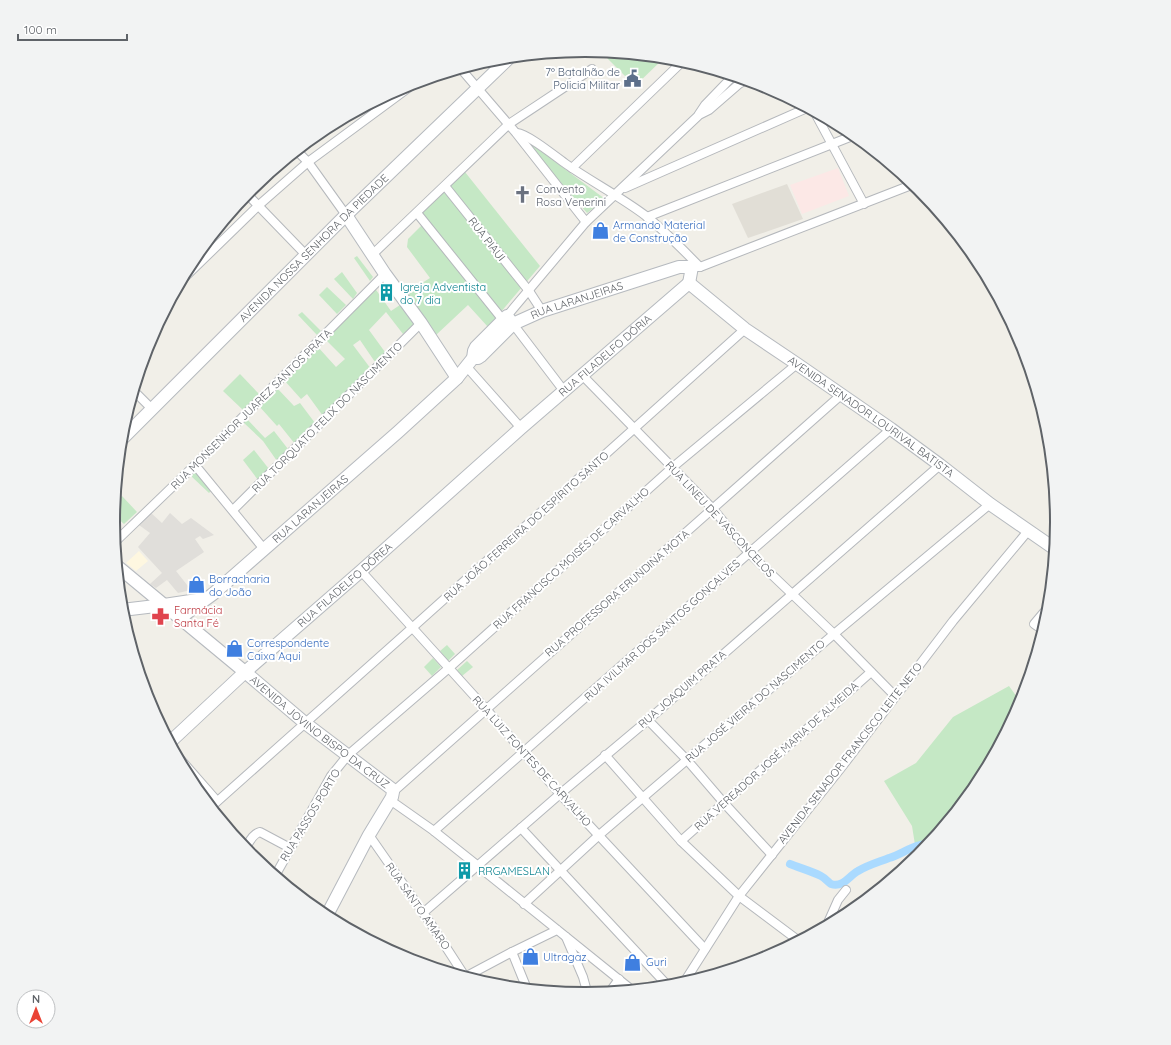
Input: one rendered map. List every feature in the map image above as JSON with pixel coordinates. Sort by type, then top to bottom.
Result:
[{"type":"street","name":"AVENIDA NOSSA SENHORA DA PIEDADE","points":[[129,432],[346,215],[502,65]]},
{"type":"street","points":[[572,168],[677,66]]},
{"type":"street","points":[[373,254],[509,124],[592,69]]},
{"type":"street","points":[[465,73],[509,124],[586,222]]},
{"type":"street","points":[[699,115],[705,104],[729,80]]},
{"type":"street","points":[[508,320],[529,291],[586,222],[699,115],[709,110],[738,83]]},
{"type":"street","points":[[210,247],[308,162],[397,97]]},
{"type":"street","points":[[619,192],[802,110]]},
{"type":"street","points":[[818,119],[864,204]]},
{"type":"street","points":[[516,133],[526,136],[572,168],[619,192],[681,248],[696,267]]},
{"type":"street","points":[[647,217],[848,138]]},
{"type":"street","points":[[300,154],[308,162],[346,215],[385,274],[421,323],[456,378]]},
{"type":"street","name":"RUA PIAUI","points":[[445,186],[529,291],[542,311]]},
{"type":"street","points":[[689,283],[696,267],[908,187]]},
{"type":"street","points":[[252,198],[306,255]]},
{"type":"street","points":[[416,213],[508,320],[564,391]]},
{"type":"street","name":"RUA LARANJEIRAS","points":[[180,618],[264,549],[398,432],[456,378],[470,362],[481,356],[508,320],[542,311],[679,267],[696,267]]},
{"type":"street","name":"RUA MONSENHOR JUAREZ SANTOS PRATA","points":[[120,537],[195,465],[385,274]]},
{"type":"street","name":"AVENIDA SENADOR LOURIVAL BATISTA","points":[[689,283],[744,329],[891,429],[990,504],[1050,546]]},
{"type":"street","name":"RUA FILADELFO DÓRIA","points":[[521,428],[689,283]]},
{"type":"street","name":"RUA TORQUATO FELIX DO NASCIMENTO","points":[[233,510],[421,323]]},
{"type":"street","name":"RUA JOÃO FERREIRA DO ESPÍRITO SANTO","points":[[214,804],[744,329]]},
{"type":"street","points":[[470,362],[521,428]]},
{"type":"street","name":"RUA FRANCISCO MOISÉS DE CARVALHO","points":[[348,755],[449,668],[673,467],[797,364]]},
{"type":"street","name":"RUA LINEU DE VASCONCELOS","points":[[582,375],[673,467],[712,509],[749,553],[834,634],[895,696]]},
{"type":"street","points":[[138,395],[152,409]]},
{"type":"street","name":"RUA PROFESSORA ERUNDINA MOTA","points":[[392,796],[486,709],[841,395]]},
{"type":"street","name":"RUA FILADELFO DÓREA","points":[[174,739],[245,672],[521,428]]},
{"type":"street","name":"RUA IVILMAR DOS SANTOS GONÇALVES","points":[[434,831],[891,429]]},
{"type":"street","points":[[195,465],[264,549]]},
{"type":"street","name":"RUA JOAQUIM PRATA","points":[[424,913],[940,465]]},
{"type":"street","name":"RUA JOSÉ VIEIRA DO NASCIMENTO","points":[[524,904],[598,836],[834,634],[990,504]]},
{"type":"street","name":"AVENIDA SENADOR FRANCISCO LEITE NETO","points":[[690,976],[739,896],[841,768],[953,621],[1028,530]]},
{"type":"street","name":"AVENIDA JOVINO BISPO DA CRUZ","points":[[123,571],[305,723],[391,788],[392,796],[434,831],[627,986]]},
{"type":"street","name":"RUA LUIZ FONTES DE CARVALHO","points":[[361,571],[598,836],[705,949]]},
{"type":"street","points":[[128,609],[206,598]]},
{"type":"street","points":[[1039,627],[1034,624],[1042,614]]},
{"type":"street","name":"RUA VEREADOR JOSÉ MARIA DE ALMEIDA","points":[[681,841],[870,672]]},
{"type":"street","points":[[648,720],[688,760],[724,803],[772,855]]},
{"type":"street","name":"RUA PASSOS PORTO","points":[[277,870],[331,776],[348,755]]},
{"type":"street","points":[[605,755],[681,841],[739,896],[794,938]]},
{"type":"street","points":[[194,775],[217,801]]},
{"type":"street","points":[[329,911],[369,835],[392,796]]},
{"type":"street","points":[[521,828],[664,981]]},
{"type":"street","points":[[249,844],[254,834],[260,832],[290,848]]},
{"type":"street","name":"RUA SANTO AMARO","points":[[369,835],[424,913],[462,971]]},
{"type":"street","points":[[831,918],[838,900],[846,890]]},
{"type":"street","points":[[472,974],[557,930]]},
{"type":"street","points":[[566,936],[586,988]]},
{"type":"street","points":[[512,952],[525,984]]},
{"type":"street","points":[[613,987],[619,979]]},
{"type":"shaded area","points":[[838,168],[849,196],[802,214],[790,185]]},
{"type":"shaded area","points":[[787,184],[803,219],[748,238],[732,204]]},
{"type":"shaded area","points":[[151,513],[162,523],[170,513],[182,524],[191,518],[214,535],[203,539],[200,536],[195,539],[204,552],[176,571],[191,590],[178,593],[167,580],[156,588],[150,584],[162,573],[138,547],[150,533],[139,525]]},
{"type":"shaded area","points":[[139,551],[148,561],[136,571],[126,563]]},
{"type":"green space","points":[[607,58],[659,63],[635,86]]},
{"type":"green space","points":[[522,137],[605,199],[587,213]]},
{"type":"green space","points":[[465,172],[540,266],[488,327],[468,305],[436,335],[406,293],[430,278],[407,247],[408,239],[426,221],[420,214]]},
{"type":"green space","points":[[357,256],[373,277],[370,281],[354,258]]},
{"type":"green space","points":[[342,272],[357,293],[353,299],[334,279]]},
{"type":"green space","points":[[327,287],[346,305],[337,314],[319,295]]},
{"type":"green space","points":[[374,287],[391,311],[403,303],[417,322],[403,334],[386,312],[369,330],[385,352],[375,362],[360,340],[353,345],[371,369],[323,416],[307,394],[301,399],[284,380],[317,346],[336,367],[345,359],[325,339]]},
{"type":"green space","points":[[302,312],[321,331],[317,335],[298,315]]},
{"type":"green space","points":[[240,374],[259,394],[243,410],[223,391]]},
{"type":"green space","points":[[277,388],[294,406],[300,403],[315,423],[295,444],[279,424],[277,426],[259,406]]},
{"type":"green space","points":[[247,419],[265,438],[274,431],[288,449],[277,461],[263,441],[243,422]]},
{"type":"green space","points":[[254,450],[269,469],[258,480],[243,460]]},
{"type":"green space","points":[[196,471],[211,491],[209,493],[191,476]]},
{"type":"green space","points":[[122,496],[137,512],[124,524],[120,520]]},
{"type":"green space","points":[[447,645],[455,654],[448,661],[440,651]]},
{"type":"green space","points":[[433,658],[441,667],[432,676],[424,667]]},
{"type":"green space","points":[[467,661],[473,667],[462,676],[457,670]]},
{"type":"green space","points":[[1009,686],[1017,697],[989,755],[973,781],[955,806],[916,851],[912,826],[884,781],[916,763],[953,717]]},
{"type":"waterway","points":[[790,864],[821,876],[831,884],[835,885],[846,881],[855,873],[866,867],[921,845]]},
{"type":"place","name":"7º Batalhão de Policia Militar","points":[[633,78]]},
{"type":"place","name":"Convento Rosa Venerini","points":[[523,195]]},
{"type":"place","name":"Armando Material de Construção","points":[[600,231]]},
{"type":"place","name":"Igreja Adventista do 7 dia","points":[[387,293]]},
{"type":"place","name":"Borracharia do João","points":[[196,585]]},
{"type":"place","name":"Farmácia Santa Fé","points":[[161,616]]},
{"type":"place","name":"Correspondente Caixa Aqui","points":[[234,649]]},
{"type":"place","name":"RRGAMESLAN","points":[[465,871]]},
{"type":"place","name":"Ultragaz","points":[[530,957]]},
{"type":"place","name":"Guri","points":[[633,962]]}]
